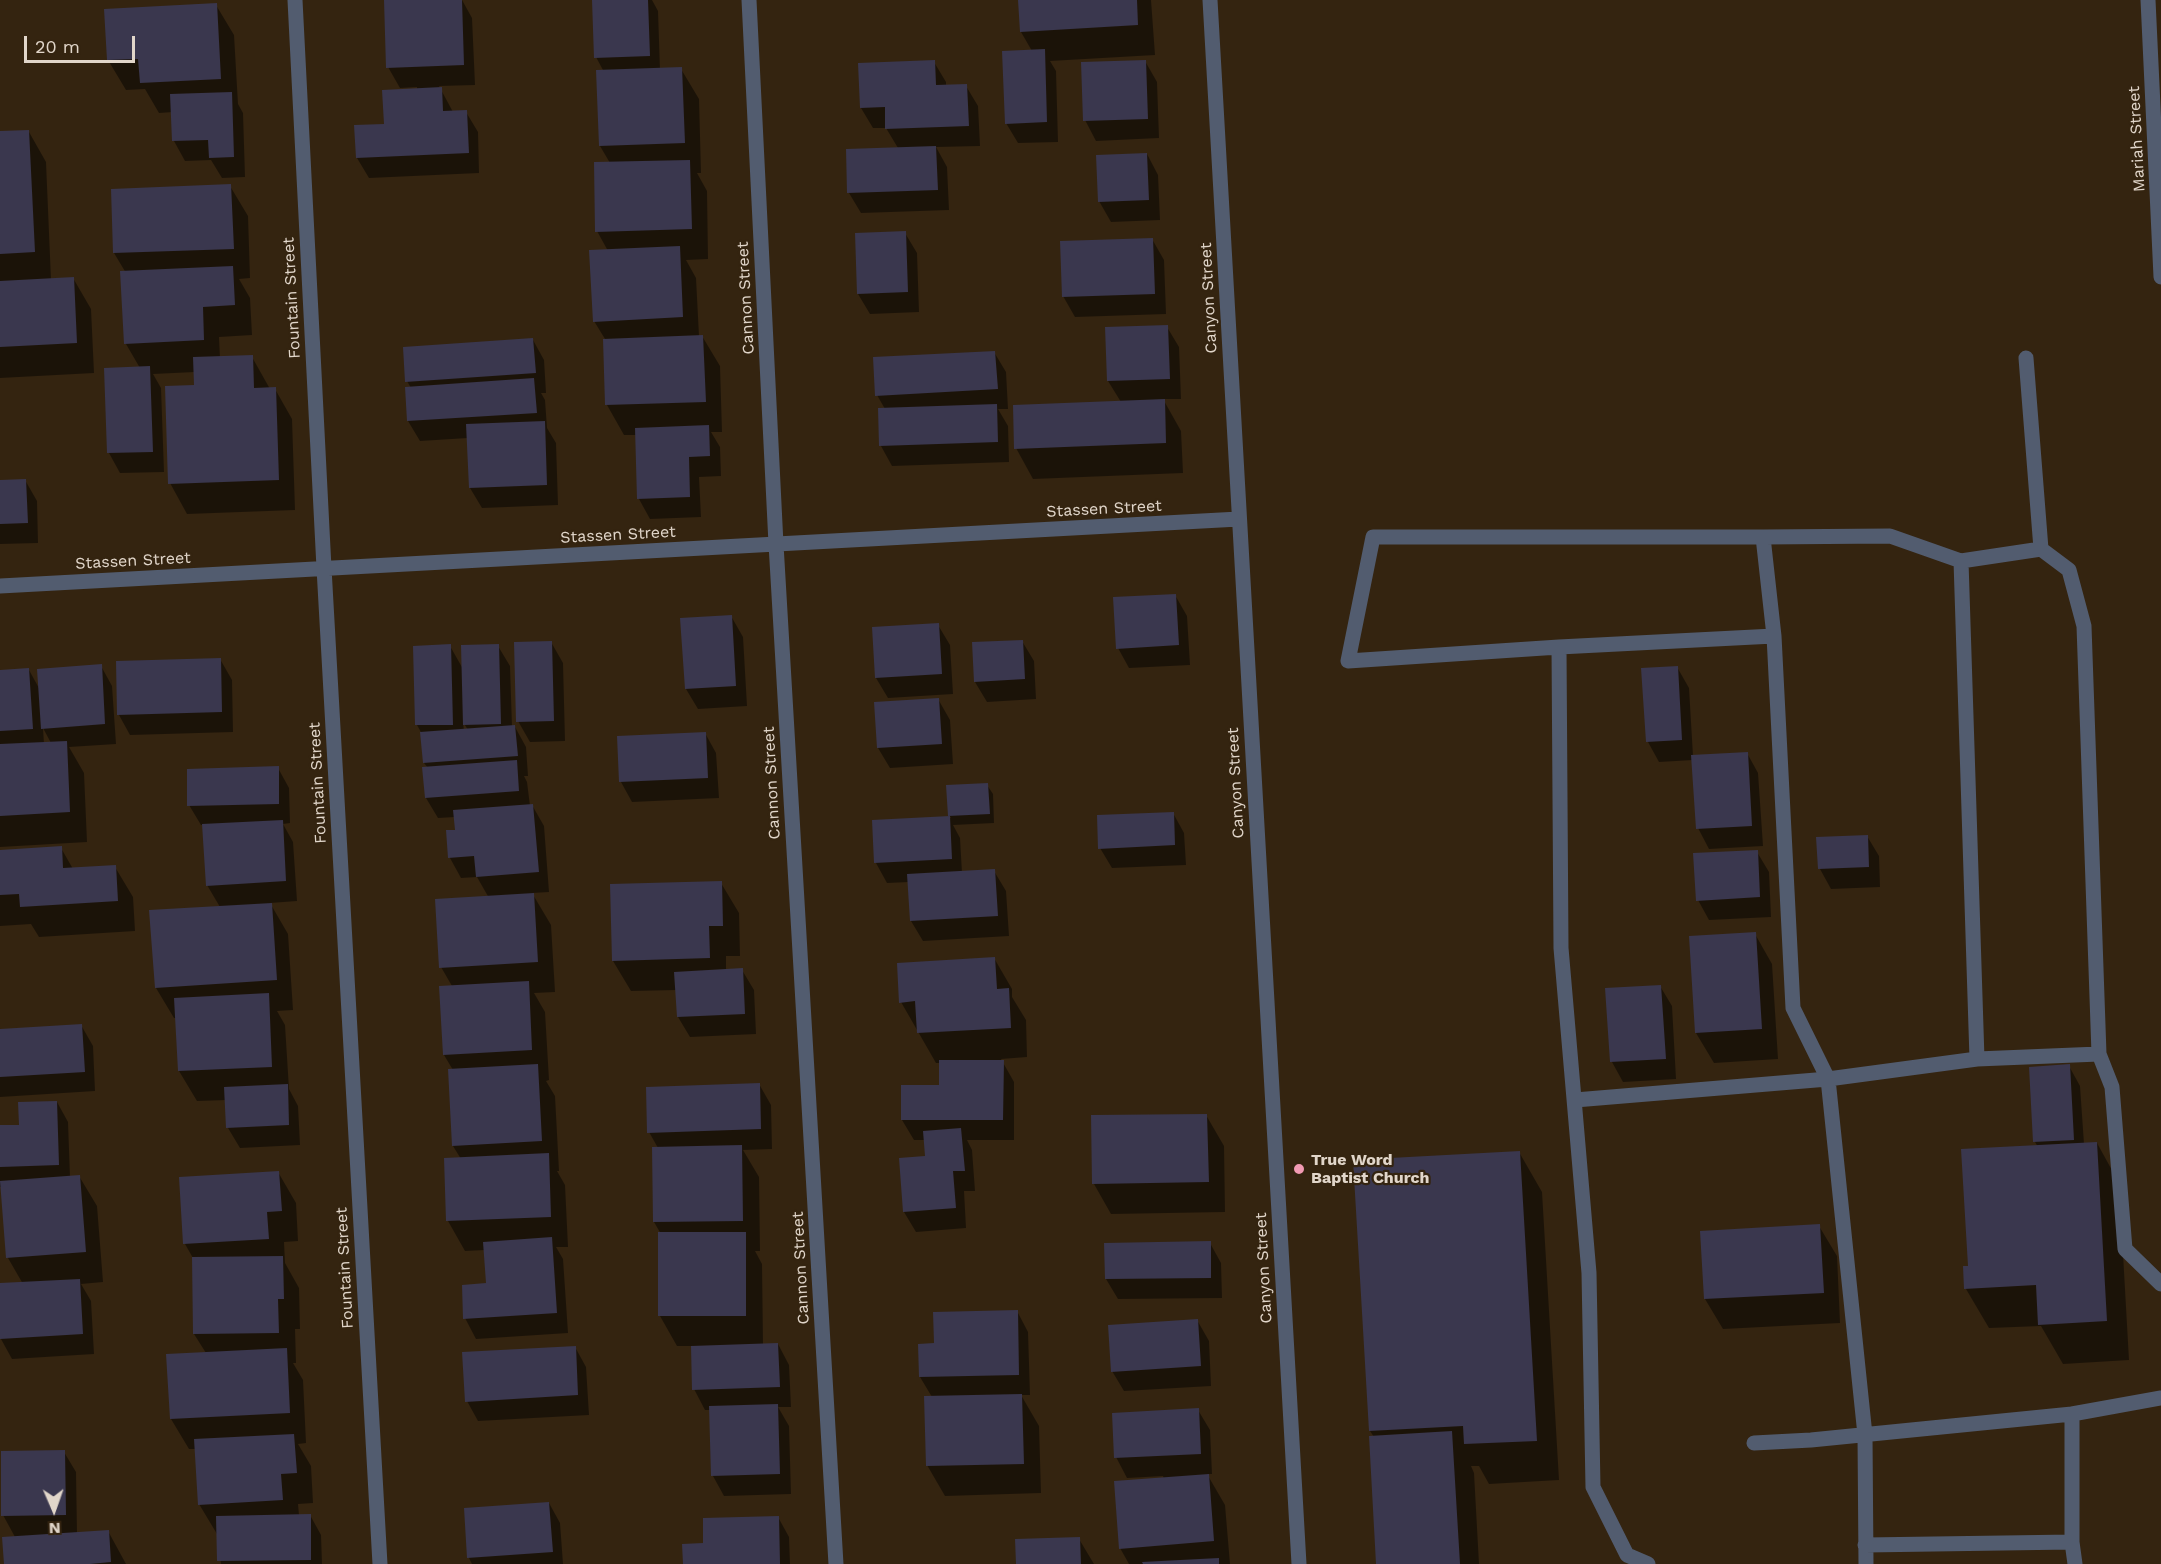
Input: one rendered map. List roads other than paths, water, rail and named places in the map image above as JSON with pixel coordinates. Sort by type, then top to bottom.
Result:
[{"type":"street","name":"Fountain Street","points":[[296,0],[324,568],[380,1564]]},
{"type":"street","name":"Cannon Street","points":[[749,0],[776,544],[837,1564]]},
{"type":"street","name":"Canyon Street","points":[[1210,0],[1299,1564]]},
{"type":"street","name":"Mariah Street","points":[[2148,0],[2161,277]]},
{"type":"street","points":[[2026,358],[2041,549]]},
{"type":"street","name":"Stassen Street","points":[[0,586],[1239,519]]},
{"type":"street","points":[[1774,636],[1348,661],[1373,537],[1890,536],[1962,561],[2041,549],[2069,570],[2084,626],[2099,1054],[2112,1087],[2125,1248],[2161,1284]]},
{"type":"street","points":[[1763,537],[1774,636],[1793,1008],[1828,1079],[1865,1435],[1866,1564]]},
{"type":"street","points":[[1962,561],[1977,1059]]},
{"type":"street","points":[[1559,647],[1561,948],[1589,1273],[1593,1486],[1627,1555],[1648,1564]]},
{"type":"street","points":[[1575,1100],[1828,1079],[1977,1059],[2099,1054]]},
{"type":"street","points":[[1754,1443],[1811,1440],[2072,1414],[2161,1398]]},
{"type":"street","points":[[2072,1414],[2074,1564]]},
{"type":"street","points":[[1865,1545],[2072,1542]]},
{"type":"place","name":"True Word Baptist Church","points":[[1299,1169]]}]
